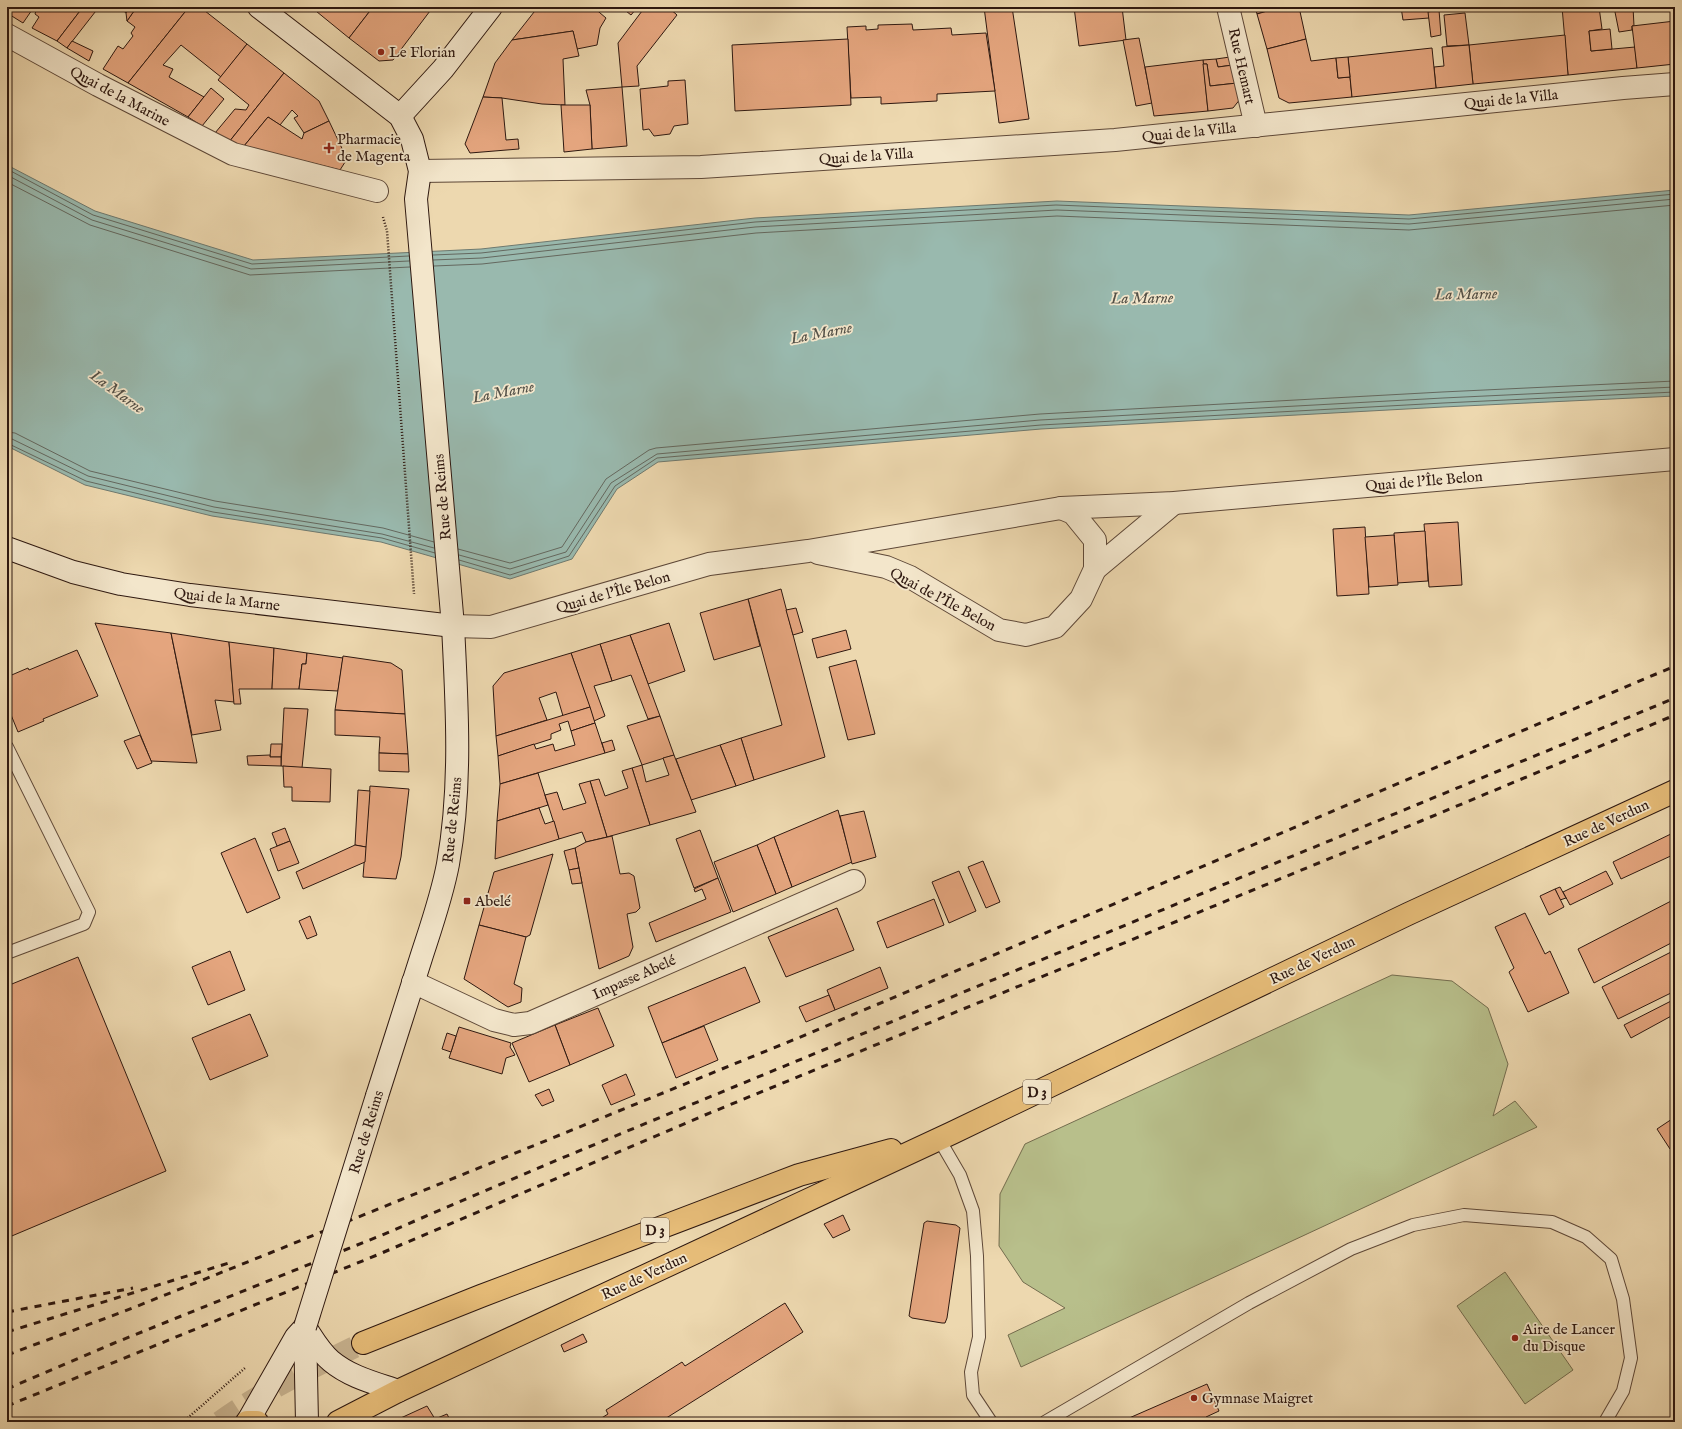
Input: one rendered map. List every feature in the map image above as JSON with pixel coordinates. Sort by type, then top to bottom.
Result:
[{"type":"main road","name":"Rue de Verdun","points":[[338,1422],[398,1391],[945,1136],[1401,918],[1675,791]]},
{"type":"main road","name":"Rue de Verdun","points":[[363,1343],[488,1293],[799,1175],[945,1136]]},
{"type":"street","points":[[259,7],[400,116],[412,139],[420,171]]},
{"type":"street","points":[[400,116],[443,70],[491,7]]},
{"type":"street","name":"Rue Hemart","points":[[1228,7],[1256,126]]},
{"type":"street","name":"Quai de la Marine","points":[[7,35],[98,86],[233,154],[377,191]]},
{"type":"street","name":"Quai de la Villa","points":[[420,171],[701,167],[1115,140],[1675,84]]},
{"type":"street","name":"Rue de Reims","points":[[308,1422],[305,1327],[434,918],[448,865],[454,820],[458,761],[457,696],[450,596],[416,199],[420,171]]},
{"type":"street","name":"Quai de l'Île Belon","points":[[491,627],[709,564],[808,551],[1061,508],[1174,503],[1675,459]]},
{"type":"street","name":"Quai de l'Île Belon","points":[[1095,569],[1174,503]]},
{"type":"street","name":"Quai de l'Île Belon","points":[[808,551],[886,567],[910,577],[999,630],[1026,635],[1055,626],[1082,599],[1095,569],[1095,540],[1073,514],[1061,508]]},
{"type":"street","name":"Quai de la Marne","points":[[7,548],[73,572],[121,584],[190,595],[452,626],[491,627]]},
{"type":"street","name":"Impasse Abelé","points":[[413,982],[494,1020],[514,1025],[530,1023],[854,881]]},
{"type":"street","points":[[250,1422],[296,1337],[305,1327],[318,1346],[337,1365],[350,1374],[398,1391]]},
{"type":"lane","points":[[7,747],[89,912],[84,924],[7,953]]},
{"type":"lane","points":[[945,1136],[973,1211],[977,1256],[979,1337],[971,1372],[974,1395],[991,1422]]},
{"type":"lane","points":[[1045,1422],[1249,1303],[1351,1249],[1413,1225],[1464,1215],[1552,1222],[1586,1237],[1611,1259],[1623,1298],[1631,1358],[1623,1391],[1605,1422]]},
{"type":"path","points":[[377,191],[387,231],[411,562]]},
{"type":"path","points":[[183,1422],[247,1366]]},
{"type":"green space","points":[[1392,975],[1452,981],[1488,1008],[1508,1064],[1493,1116],[1515,1101],[1537,1127],[1021,1367],[1008,1335],[1065,1308],[1023,1282],[999,1246],[1000,1194],[1025,1144]]},
{"type":"green space","name":"Aire de Lancer du Disque","points":[[1505,1272],[1573,1370],[1525,1404],[1457,1306]]},
{"type":"water","name":"La Marne","points":[[7,165],[95,211],[253,260],[481,249],[755,218],[1057,201],[1409,215],[1675,190],[1675,396],[1041,429],[658,462],[617,489],[572,559],[510,579],[381,542],[212,516],[85,485],[7,446]]},
{"type":"building","points":[[8,7],[34,7],[23,23],[7,13]]},
{"type":"building","points":[[37,7],[83,7],[57,41],[32,28],[39,17],[35,14]]},
{"type":"building","points":[[83,7],[99,7],[67,48],[57,41]]},
{"type":"building","points":[[120,7],[189,7],[128,83],[103,69],[118,46],[123,49],[133,36],[131,33],[135,27],[127,21],[134,11],[130,8],[126,13]]},
{"type":"building","points":[[189,7],[200,7],[247,44],[221,77],[181,45],[163,65],[173,69],[169,77],[204,97],[188,117],[128,83]]},
{"type":"building","points":[[311,7],[373,7],[349,38]]},
{"type":"building","points":[[373,7],[392,7],[396,10],[399,7],[433,7],[393,60],[379,61],[349,38]]},
{"type":"building","points":[[538,7],[593,7],[606,18],[600,28],[597,45],[577,49],[573,31],[512,40]]},
{"type":"building","points":[[621,7],[633,7],[636,9],[631,15]]},
{"type":"building","points":[[645,7],[668,7],[677,15],[637,66],[639,86],[622,87],[618,43]]},
{"type":"building","points":[[984,7],[1012,7],[1029,119],[999,123]]},
{"type":"building","points":[[1074,7],[1122,7],[1126,40],[1079,46]]},
{"type":"building","points":[[1255,7],[1281,7],[1257,14]]},
{"type":"building","points":[[1281,7],[1299,7],[1306,39],[1267,49],[1257,14]]},
{"type":"building","points":[[1401,7],[1428,7],[1429,18],[1403,20]]},
{"type":"building","points":[[1562,7],[1599,7],[1602,29],[1589,31],[1591,51],[1635,47],[1637,68],[1568,75]]},
{"type":"building","points":[[1614,7],[1633,7],[1634,26],[1632,26],[1632,30],[1619,32]]},
{"type":"building","points":[[130,8],[134,11],[127,21],[126,13]]},
{"type":"building","points":[[1439,10],[1441,35],[1431,37],[1428,12]]},
{"type":"building","points":[[1465,13],[1469,45],[1447,46],[1444,15]]},
{"type":"building","points":[[1675,21],[1675,64],[1637,68],[1632,26]]},
{"type":"building","points":[[912,24],[913,30],[951,28],[952,35],[986,33],[995,91],[937,94],[937,101],[881,104],[881,97],[851,98],[847,27],[866,26],[866,30],[878,29],[878,25]]},
{"type":"building","points":[[1610,29],[1612,49],[1591,51],[1589,31]]},
{"type":"building","points":[[573,31],[579,56],[563,59],[565,105],[542,104],[502,98],[483,97],[495,63],[512,40]]},
{"type":"building","points":[[1565,35],[1568,75],[1473,84],[1469,45]]},
{"type":"building","points":[[1139,38],[1152,103],[1136,106],[1123,40]]},
{"type":"building","points":[[848,39],[851,105],[735,111],[732,45]]},
{"type":"building","points":[[1306,39],[1311,61],[1336,58],[1338,78],[1350,77],[1352,97],[1289,103],[1279,98],[1267,49]]},
{"type":"building","points":[[72,41],[93,51],[89,61],[67,48]]},
{"type":"building","points":[[247,44],[284,73],[229,142],[215,133],[235,109],[246,110],[249,105],[218,80]]},
{"type":"building","points":[[1469,45],[1473,84],[1436,88],[1434,67],[1444,66],[1442,47]]},
{"type":"building","points":[[1432,48],[1436,88],[1352,97],[1348,57]]},
{"type":"building","points":[[1230,57],[1233,65],[1218,67],[1216,59]]},
{"type":"building","points":[[1348,57],[1350,77],[1338,78],[1336,58]]},
{"type":"building","points":[[1216,59],[1218,67],[1233,65],[1237,83],[1210,86],[1207,64],[1203,64],[1203,60]]},
{"type":"building","points":[[1203,60],[1208,111],[1154,116],[1145,67]]},
{"type":"building","points":[[1203,64],[1207,64],[1210,86],[1237,83],[1241,98],[1233,108],[1208,111]]},
{"type":"building","points":[[284,73],[319,101],[329,121],[304,133],[294,118],[298,116],[292,110],[280,125],[268,117],[244,146],[229,142]]},
{"type":"building","points":[[685,80],[688,124],[674,126],[670,134],[654,136],[649,129],[643,130],[640,89],[668,86],[668,81]]},
{"type":"building","points":[[622,87],[627,146],[592,149],[590,105],[586,90]]},
{"type":"building","points":[[211,88],[224,99],[202,126],[188,117]]},
{"type":"building","points":[[483,97],[502,98],[506,140],[518,139],[519,149],[470,153],[465,144]]},
{"type":"building","points":[[561,105],[590,105],[592,149],[564,152]]},
{"type":"building","points":[[268,117],[302,139],[304,133],[329,121],[347,159],[340,170],[244,146]]},
{"type":"building","points":[[1458,522],[1462,585],[1429,587],[1424,524]]},
{"type":"building","points":[[1365,527],[1369,594],[1337,596],[1333,529]]},
{"type":"building","points":[[1425,531],[1428,581],[1397,583],[1394,533]]},
{"type":"building","points":[[1394,535],[1398,585],[1369,587],[1365,537]]},
{"type":"building","points":[[781,589],[825,757],[754,780],[741,738],[782,725],[748,599]]},
{"type":"building","points":[[748,599],[760,646],[714,660],[700,613]]},
{"type":"building","points":[[796,608],[803,632],[793,635],[786,610]]},
{"type":"building","points":[[95,623],[171,633],[197,763],[151,761]]},
{"type":"building","points":[[669,623],[685,671],[648,684],[630,635]]},
{"type":"building","points":[[846,630],[851,649],[817,658],[812,639]]},
{"type":"building","points":[[171,633],[229,642],[234,702],[215,700],[221,730],[192,735]]},
{"type":"building","points":[[630,635],[660,716],[648,719],[631,675],[612,681],[600,644]]},
{"type":"building","points":[[229,642],[274,648],[272,689],[239,689],[241,704],[234,704]]},
{"type":"building","points":[[600,644],[612,681],[594,686],[605,716],[594,721],[571,653]]},
{"type":"building","points":[[274,648],[307,653],[306,664],[302,664],[299,689],[272,689]]},
{"type":"building","points":[[77,650],[98,696],[43,719],[44,721],[18,732],[7,705],[7,677],[28,668],[29,670]]},
{"type":"building","points":[[307,653],[343,658],[338,691],[299,689],[302,664],[306,664]]},
{"type":"building","points":[[571,653],[590,707],[563,716],[556,692],[539,698],[547,720],[496,736],[493,686],[504,673]]},
{"type":"building","points":[[343,656],[391,663],[402,670],[405,714],[335,710]]},
{"type":"building","points":[[856,660],[875,734],[848,740],[829,667]]},
{"type":"building","points":[[590,707],[595,723],[571,731],[568,721],[559,724],[561,730],[551,734],[551,739],[498,756],[496,736]]},
{"type":"building","points":[[284,708],[308,709],[302,768],[281,766]]},
{"type":"building","points":[[335,710],[405,714],[408,754],[379,753],[380,737],[335,735]]},
{"type":"building","points":[[660,716],[674,755],[642,765],[627,726]]},
{"type":"building","points":[[595,723],[605,753],[500,784],[498,756],[534,744],[536,749],[553,744],[555,751],[575,745],[571,731]]},
{"type":"building","points":[[140,735],[152,763],[137,769],[124,741]]},
{"type":"building","points":[[741,738],[754,780],[736,786],[720,745]]},
{"type":"building","points":[[612,740],[615,750],[605,753],[602,743]]},
{"type":"building","points":[[271,744],[282,744],[281,757],[270,757]]},
{"type":"building","points":[[720,745],[736,786],[691,800],[676,759]]},
{"type":"building","points":[[379,753],[408,754],[409,772],[379,771]]},
{"type":"building","points":[[270,755],[270,757],[281,757],[281,766],[248,765],[247,756]]},
{"type":"building","points":[[674,755],[696,812],[650,825],[632,768],[642,765],[646,782],[669,775],[663,758]]},
{"type":"building","points":[[283,766],[331,769],[330,802],[292,801],[292,787],[284,787]]},
{"type":"building","points":[[632,768],[650,825],[607,837],[590,781],[599,779],[605,796],[628,788],[622,771]]},
{"type":"building","points":[[538,773],[548,805],[497,821],[500,784]]},
{"type":"building","points":[[590,781],[607,837],[586,842],[582,832],[559,839],[545,795],[557,792],[563,810],[586,803],[579,784]]},
{"type":"building","points":[[370,786],[409,789],[401,857],[396,879],[363,877]]},
{"type":"building","points":[[358,790],[370,791],[366,847],[355,845]]},
{"type":"building","points":[[539,808],[545,824],[554,821],[559,839],[495,859],[497,821]]},
{"type":"building","points":[[838,810],[852,862],[792,887],[774,837]]},
{"type":"building","points":[[864,811],[876,857],[852,864],[840,816]]},
{"type":"building","points":[[285,828],[290,841],[277,846],[272,833]]},
{"type":"building","points":[[700,830],[718,878],[694,888],[676,839]]},
{"type":"building","points":[[1675,832],[1675,854],[1621,879],[1613,862]]},
{"type":"building","points":[[612,836],[620,874],[629,873],[634,876],[640,908],[636,912],[627,914],[633,947],[629,956],[599,969],[575,848],[586,842]]},
{"type":"building","points":[[774,837],[792,887],[776,894],[757,845]]},
{"type":"building","points":[[255,838],[280,898],[247,913],[221,853]]},
{"type":"building","points":[[290,841],[299,863],[278,871],[270,849]]},
{"type":"building","points":[[355,845],[366,847],[365,862],[303,889],[296,872]]},
{"type":"building","points":[[757,845],[776,894],[733,912],[714,862]]},
{"type":"building","points":[[575,848],[579,868],[569,870],[564,851]]},
{"type":"building","points":[[553,854],[530,935],[526,937],[479,925],[494,872]]},
{"type":"building","points":[[983,861],[1000,902],[986,908],[968,867]]},
{"type":"building","points":[[579,868],[582,883],[572,884],[569,870]]},
{"type":"building","points":[[959,871],[976,911],[949,923],[932,882]]},
{"type":"building","points":[[1606,871],[1613,884],[1570,905],[1563,892]]},
{"type":"building","points":[[718,878],[731,912],[656,942],[649,923],[706,899],[702,889],[695,892],[694,889]]},
{"type":"building","points":[[1560,887],[1566,898],[1560,900],[1555,889]]},
{"type":"building","points":[[1555,889],[1564,907],[1549,915],[1540,896]]},
{"type":"building","points":[[934,899],[944,925],[887,948],[877,922]]},
{"type":"building","points":[[1675,899],[1675,941],[1594,983],[1578,949]]},
{"type":"building","points":[[837,908],[854,950],[786,977],[768,937]]},
{"type":"building","points":[[1525,913],[1545,954],[1550,951],[1569,993],[1528,1012],[1509,972],[1514,968],[1495,927]]},
{"type":"building","points":[[310,916],[317,935],[307,939],[299,921]]},
{"type":"building","points":[[479,925],[526,937],[514,984],[522,988],[521,1002],[508,1007],[464,979]]},
{"type":"building","points":[[1675,950],[1675,991],[1618,1019],[1602,987]]},
{"type":"building","points":[[230,951],[245,990],[208,1005],[192,967]]},
{"type":"building","points":[[78,957],[166,1171],[7,1238],[7,986]]},
{"type":"building","points":[[745,967],[760,1002],[662,1043],[648,1007]]},
{"type":"building","points":[[880,967],[888,988],[835,1010],[827,990]]},
{"type":"building","points":[[829,995],[835,1010],[806,1022],[799,1007]]},
{"type":"building","points":[[1675,999],[1675,1014],[1631,1038],[1624,1025]]},
{"type":"building","points":[[598,1008],[614,1046],[570,1065],[555,1025]]},
{"type":"building","points":[[250,1014],[268,1056],[210,1080],[192,1038]]},
{"type":"building","points":[[555,1025],[570,1065],[529,1082],[512,1043]]},
{"type":"building","points":[[704,1026],[718,1060],[676,1078],[662,1043]]},
{"type":"building","points":[[459,1027],[511,1043],[510,1047],[515,1055],[506,1058],[502,1074],[449,1058]]},
{"type":"building","points":[[447,1033],[456,1036],[451,1052],[442,1049]]},
{"type":"building","points":[[626,1074],[635,1095],[611,1105],[602,1085]]},
{"type":"building","points":[[549,1089],[554,1101],[542,1106],[535,1095]]},
{"type":"building","points":[[1675,1117],[1675,1145],[1670,1149],[1657,1129]]},
{"type":"building","points":[[843,1215],[850,1230],[833,1238],[824,1224]]},
{"type":"building","points":[[927,1221],[956,1225],[960,1228],[945,1323],[912,1318],[909,1316],[924,1223]]},
{"type":"building","points":[[785,1303],[803,1332],[660,1422],[595,1422],[608,1414],[606,1410],[682,1362],[685,1366]]},
{"type":"building","points":[[583,1334],[587,1342],[564,1352],[561,1345]]},
{"type":"building","name":"Gymnase Maigret","points":[[1207,1384],[1219,1411],[1206,1417],[1208,1422],[1120,1422]]},
{"type":"building","points":[[427,1406],[435,1419],[447,1414],[451,1422],[392,1422]]},
{"type":"tunnel","points":[[220,1422],[272,1389],[363,1343]]},
{"type":"railway","points":[[7,1355],[125,1311],[270,1253],[798,1038],[1675,666]]},
{"type":"railway","points":[[7,1389],[112,1344],[382,1235],[562,1158],[1675,698]]},
{"type":"railway","points":[[7,1406],[377,1255],[705,1115],[1675,715]]},
{"type":"railway","points":[[7,1332],[232,1262]]},
{"type":"railway","points":[[7,1312],[133,1288]]},
{"type":"place","name":"Le Florian","points":[[381,52]]},
{"type":"place","name":"Pharmacie de Magenta","points":[[329,148]]},
{"type":"place","name":"Abelé","points":[[467,901]]},
{"type":"place","name":"Aire de Lancer du Disque","points":[[1515,1338]]},
{"type":"place","name":"Gymnase Maigret","points":[[1194,1398]]}]
